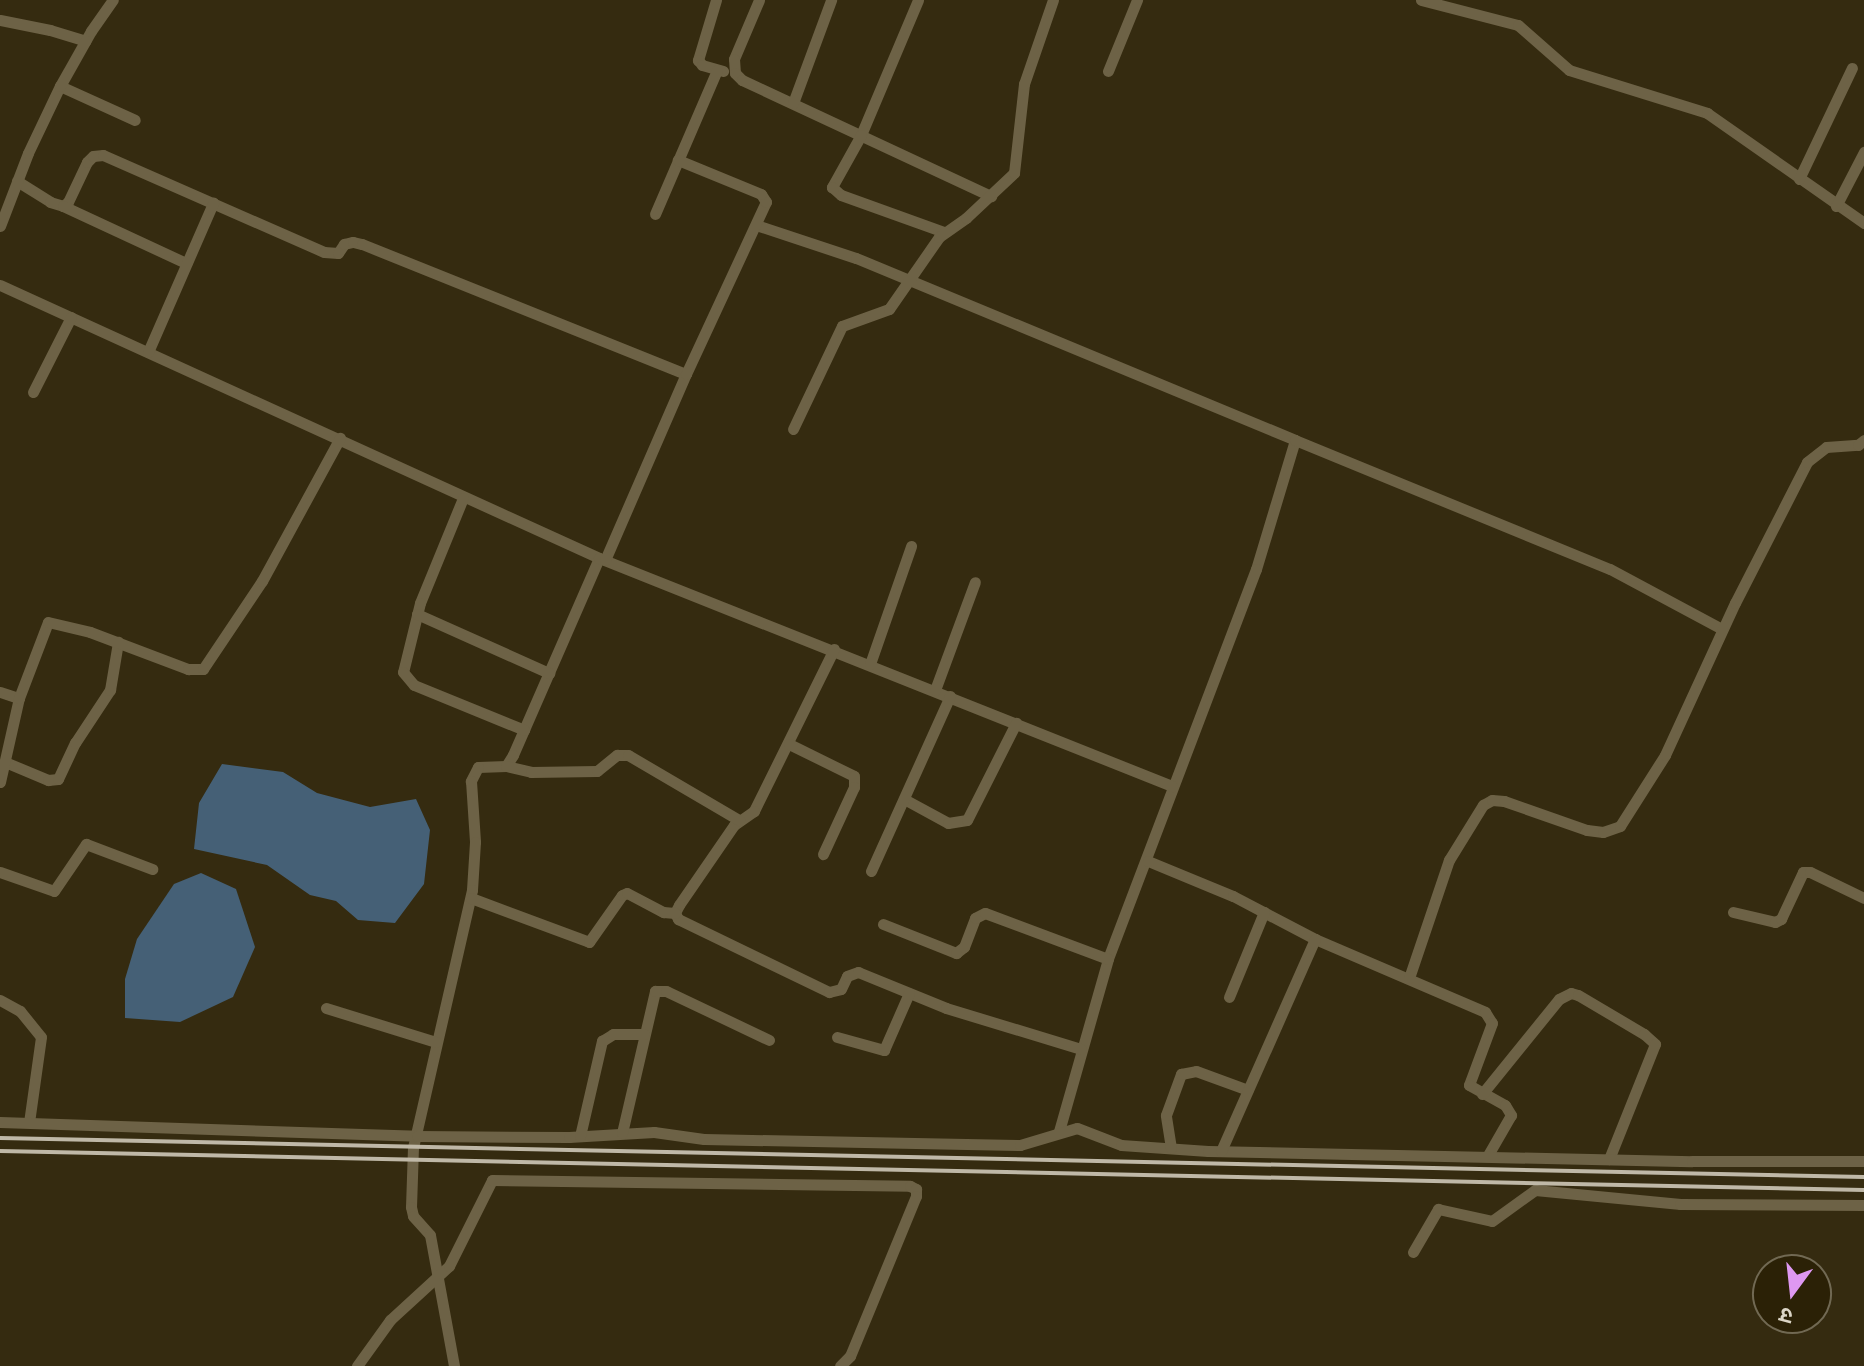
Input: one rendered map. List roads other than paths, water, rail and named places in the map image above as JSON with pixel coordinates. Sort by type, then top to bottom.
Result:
[{"type":"street","points":[[0,226],[60,86],[113,0]]},
{"type":"street","points":[[716,0],[698,60],[702,65],[735,73],[742,80],[991,196]]},
{"type":"street","points":[[735,73],[734,59],[759,0]]},
{"type":"street","points":[[793,103],[831,0]]},
{"type":"street","points":[[918,0],[861,135],[833,180],[835,192],[944,232]]},
{"type":"street","points":[[793,429],[842,326],[889,309],[944,232],[1008,181],[1017,163],[1018,112],[1024,84],[1053,0]]},
{"type":"street","points":[[1108,71],[1137,0]]},
{"type":"street","points":[[1421,0],[1518,25],[1569,70],[1707,113],[1864,223]]},
{"type":"street","points":[[0,20],[85,41]]},
{"type":"street","points":[[1799,179],[1852,68]]},
{"type":"street","points":[[655,214],[717,70]]},
{"type":"street","points":[[60,86],[135,120]]},
{"type":"street","points":[[1836,206],[1864,152]]},
{"type":"street","points":[[63,206],[68,202],[87,162],[93,156],[103,155],[324,252],[338,253],[344,244],[362,244],[686,374]]},
{"type":"street","points":[[506,766],[756,225],[766,197],[678,160]]},
{"type":"street","points":[[17,181],[50,202],[186,263]]},
{"type":"street","points":[[148,352],[213,203]]},
{"type":"street","points":[[756,225],[856,258],[1610,569],[1722,629]]},
{"type":"street","points":[[0,285],[602,559],[1172,786]]},
{"type":"street","points":[[33,392],[71,317]]},
{"type":"street","points":[[0,782],[19,698],[48,622],[78,628],[188,669],[203,669],[262,581],[340,438]]},
{"type":"street","points":[[1059,1131],[1108,959],[1148,861],[1172,786],[1256,569],[1295,440]]},
{"type":"street","points":[[1409,978],[1449,860],[1483,805],[1504,801],[1587,830],[1603,832],[1620,826],[1665,755],[1722,629],[1807,462],[1826,447],[1858,445],[1864,440]]},
{"type":"street","points":[[463,498],[417,614],[404,665],[406,679],[524,730]]},
{"type":"street","points":[[870,664],[911,546]]},
{"type":"street","points":[[935,690],[975,582]]},
{"type":"street","points":[[417,614],[549,673]]},
{"type":"street","points":[[5,762],[48,780],[58,779],[75,743],[110,690],[118,642]]},
{"type":"street","points":[[675,913],[739,820],[754,811],[834,649]]},
{"type":"street","points":[[0,692],[19,698]]},
{"type":"street","points":[[871,871],[950,696]]},
{"type":"street","points":[[904,799],[948,823],[967,820],[1016,723]]},
{"type":"street","points":[[789,744],[854,776],[854,787],[823,854]]},
{"type":"street","points":[[454,1366],[430,1235],[413,1216],[411,1207],[413,1147],[471,898],[475,842],[471,781],[478,767],[506,766],[531,772],[597,771],[617,755],[628,755],[739,820]]},
{"type":"street","points":[[0,872],[54,891],[86,844],[152,869]]},
{"type":"street","points":[[1148,861],[1490,1017],[1491,1028],[1469,1079],[1472,1089],[1505,1105],[1511,1115],[1488,1155]]},
{"type":"street","points":[[1733,912],[1775,922],[1781,919],[1803,872],[1810,872],[1864,898]]},
{"type":"street","points":[[471,898],[506,908],[589,942],[622,895],[627,893],[663,912],[675,913],[685,924],[829,992],[841,989],[847,976],[858,972],[946,1008],[1081,1049]]},
{"type":"street","points":[[1229,997],[1264,912]]},
{"type":"street","points":[[883,924],[956,953],[964,947],[975,918],[985,913],[1108,959]]},
{"type":"street","points":[[1221,1151],[1315,939]]},
{"type":"street","points":[[622,1133],[652,995],[659,989],[769,1040]]},
{"type":"street","points":[[837,1037],[884,1050],[909,993]]},
{"type":"street","points":[[1482,1094],[1559,999],[1571,993],[1578,995],[1655,1044],[1609,1159]]},
{"type":"street","points":[[0,1000],[20,1011],[41,1037],[29,1122]]},
{"type":"street","points":[[326,1008],[436,1042]]},
{"type":"street","points":[[580,1136],[602,1041],[613,1034],[644,1034]]},
{"type":"street","points":[[1171,1148],[1166,1115],[1181,1074],[1196,1071],[1248,1090]]},
{"type":"street","points":[[0,1122],[417,1136],[580,1136],[654,1132],[704,1139],[1020,1145],[1077,1128],[1112,1143],[1221,1151],[1864,1161]]},
{"type":"street","points":[[357,1366],[390,1320],[438,1277],[453,1259],[488,1183],[500,1178],[634,1184],[910,1186],[916,1189],[916,1196],[854,1348],[840,1366]]},
{"type":"street","points":[[1413,1252],[1438,1209],[1492,1221],[1535,1190],[1680,1204],[1864,1205]]},
{"type":"water","points":[[222,764],[283,772],[317,793],[370,807],[416,799],[430,830],[424,884],[395,923],[358,920],[336,901],[310,895],[267,865],[194,849],[199,803]]},
{"type":"water","points":[[201,873],[236,889],[255,947],[233,997],[180,1022],[125,1018],[125,979],[137,939],[174,884]]},
{"type":"railway","points":[[0,1138],[1864,1177]]},
{"type":"railway","points":[[0,1151],[1864,1190]]}]
